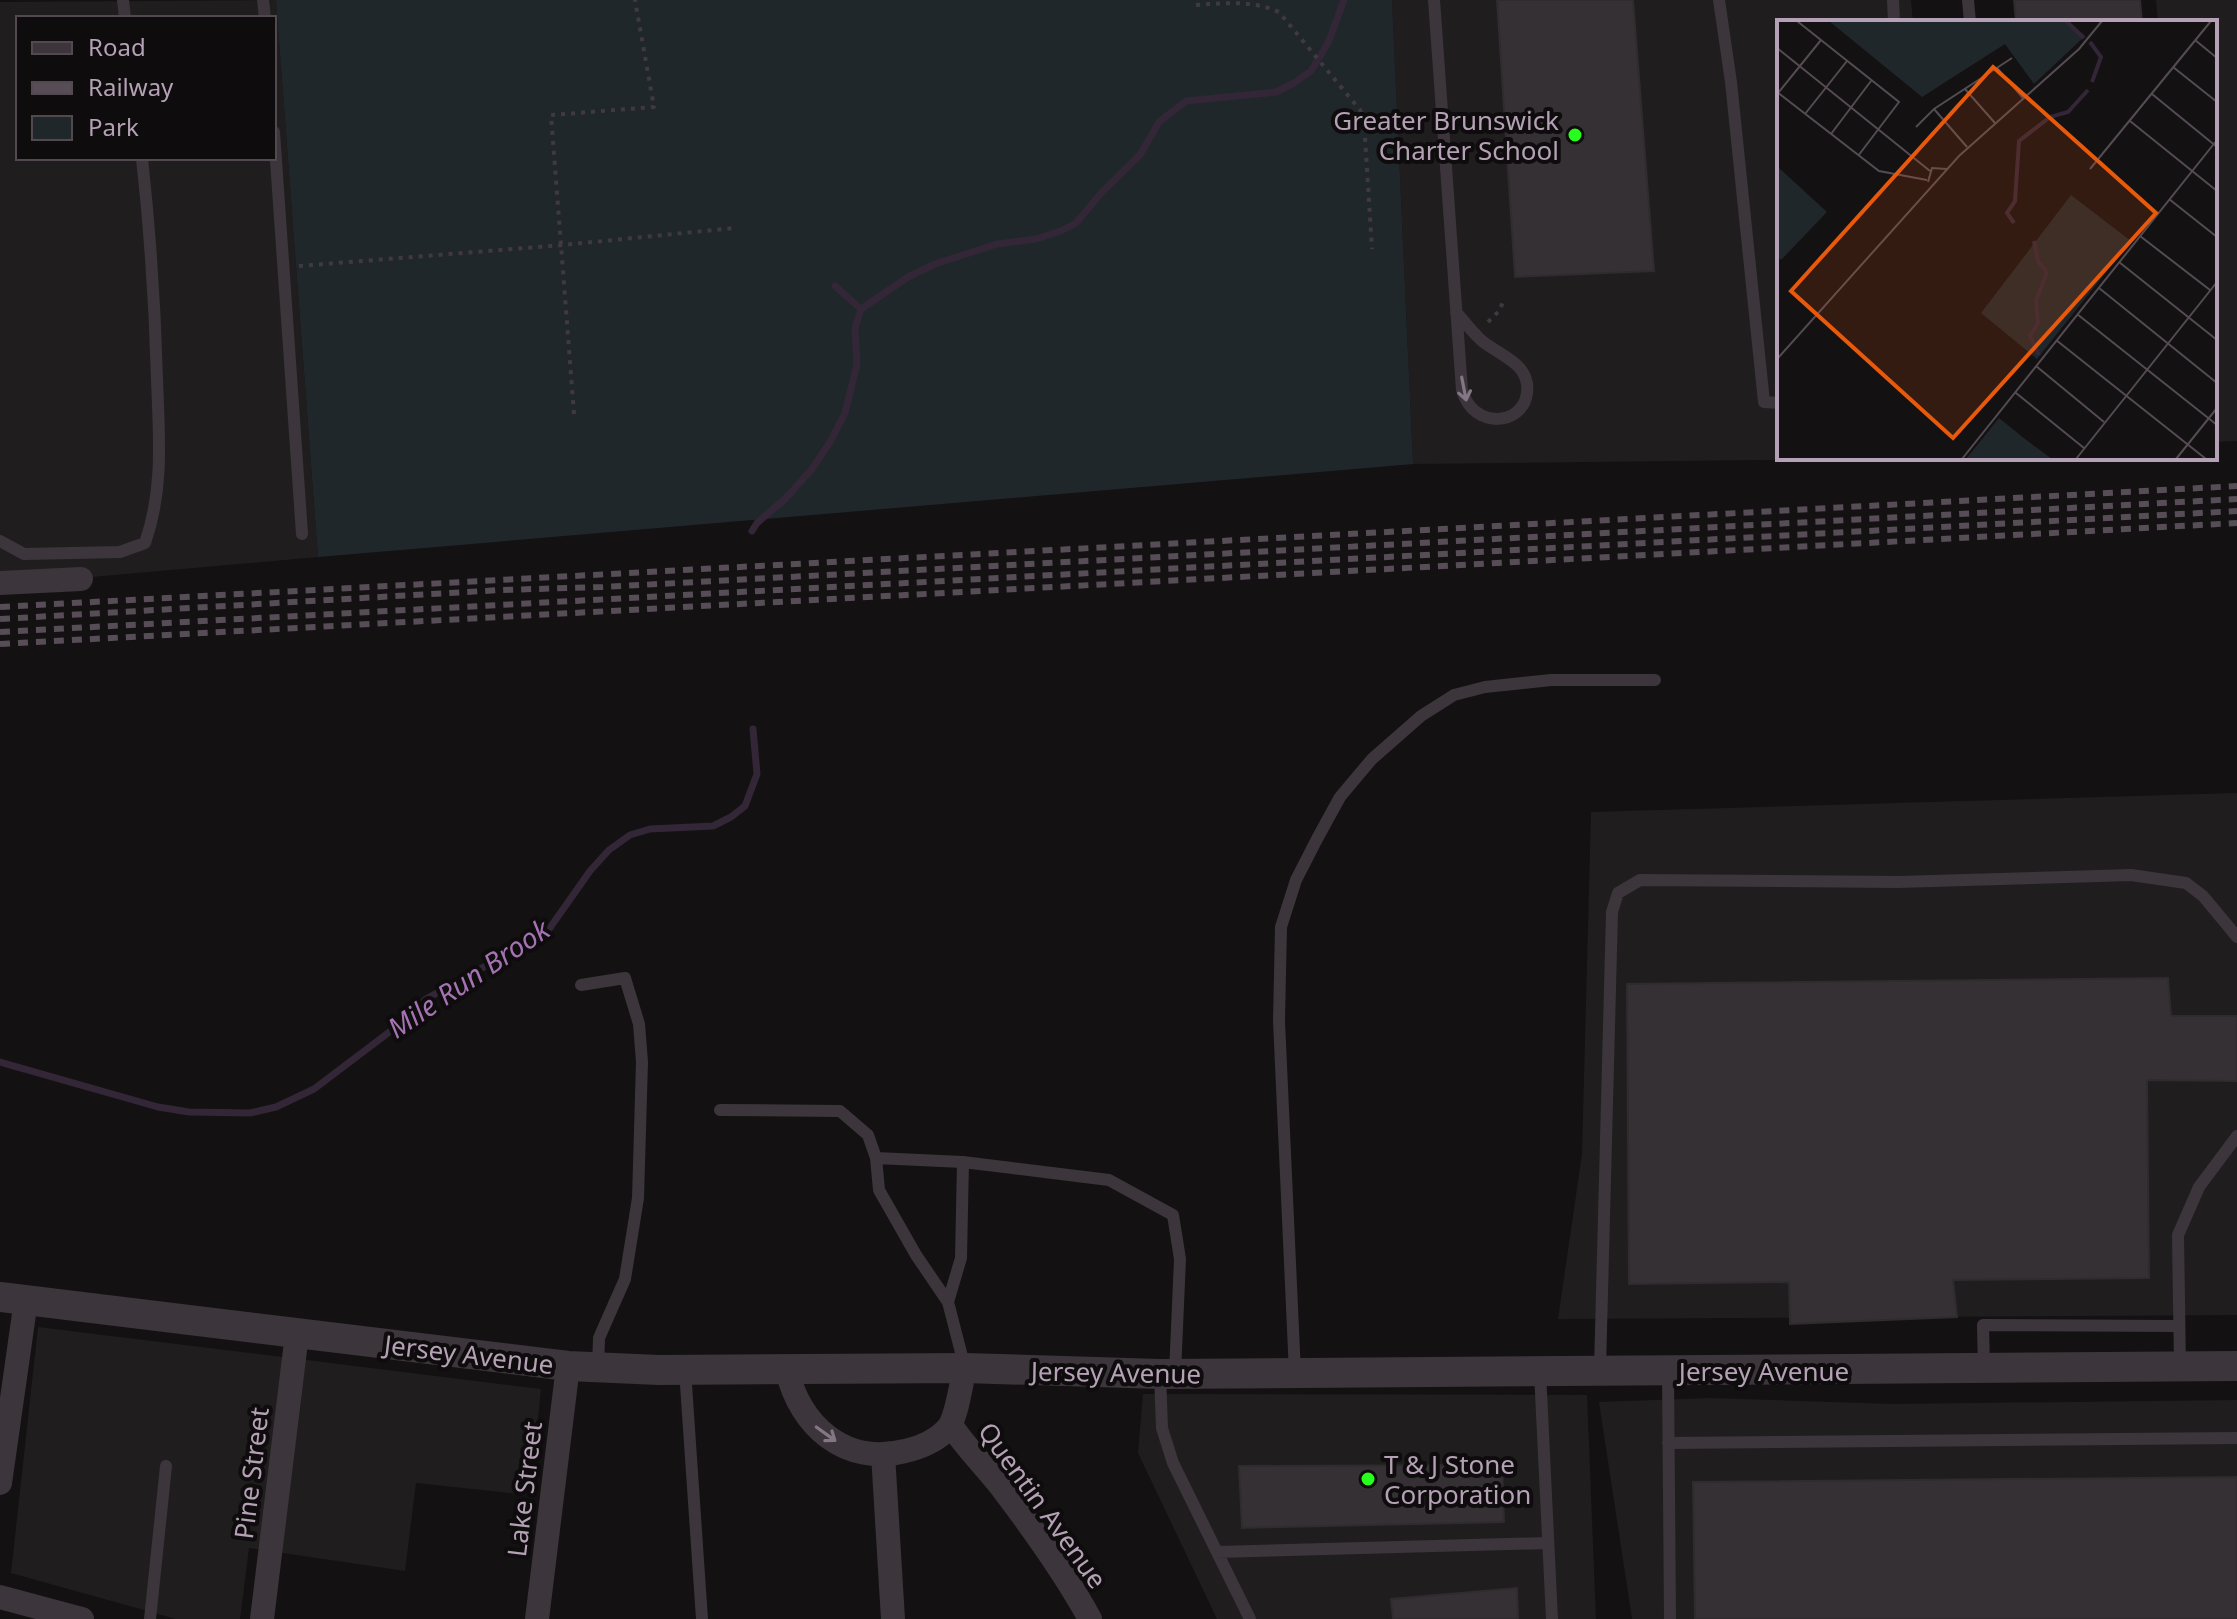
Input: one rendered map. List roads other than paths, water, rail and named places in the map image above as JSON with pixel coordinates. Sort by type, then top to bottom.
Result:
[{"type":"street","points":[[0,583],[81,579]]},
{"type":"street","points":[[0,1483],[13,1299]]},
{"type":"street","name":"Jersey Avenue","points":[[13,1299],[598,1368],[965,1368],[1168,1374],[2237,1366]]},
{"type":"street","name":"Pine Street","points":[[262,1619],[297,1334]]},
{"type":"street","name":"Lake Street","points":[[537,1619],[568,1366]]},
{"type":"street","points":[[787,1370],[798,1403],[823,1433],[849,1448],[883,1454],[917,1447],[951,1425],[965,1368]]},
{"type":"street","name":"Quentin Avenue","points":[[951,1425],[966,1448],[1001,1486],[1053,1559],[1090,1619]]},
{"type":"street","points":[[883,1454],[893,1619]]},
{"type":"street","points":[[0,1597],[82,1619]]},
{"type":"lane","points":[[1434,0],[1456,312],[1462,390],[1465,402],[1472,411],[1493,420],[1505,418],[1523,403],[1527,393],[1526,381],[1515,362],[1483,342],[1456,312]]},
{"type":"lane","points":[[1719,0],[1731,82],[1764,402],[1777,403]]},
{"type":"lane","points":[[1893,0],[1894,20]]},
{"type":"lane","points":[[1968,0],[1970,20]]},
{"type":"lane","points":[[276,157],[302,534]]},
{"type":"lane","points":[[0,541],[24,554],[120,552],[145,543],[154,518],[160,476],[152,265],[142,160]]},
{"type":"lane","points":[[1295,1373],[1279,1021],[1281,927],[1296,880],[1317,839],[1340,797],[1372,759],[1421,716],[1454,695],[1485,687],[1551,680],[1655,680]]},
{"type":"lane","points":[[1600,1371],[1612,912],[1618,893],[1640,880],[1898,882],[2131,875],[2186,883],[2203,896],[2237,937]]},
{"type":"lane","points":[[581,985],[625,978],[639,1024],[642,1062],[638,1198],[633,1243],[625,1279],[599,1338],[598,1368]]},
{"type":"lane","points":[[720,1110],[840,1111],[868,1135],[876,1158],[879,1190],[916,1255],[948,1302],[965,1368]]},
{"type":"lane","points":[[2180,1367],[2178,1235],[2199,1187],[2237,1136]]},
{"type":"lane","points":[[876,1158],[963,1162],[1109,1180],[1173,1215],[1180,1259],[1162,1428],[1173,1463],[1250,1619]]},
{"type":"lane","points":[[948,1302],[961,1258],[963,1162]]},
{"type":"lane","points":[[1984,1369],[1983,1325],[2178,1326]]},
{"type":"lane","points":[[685,1370],[702,1619]]},
{"type":"lane","points":[[1668,1371],[1670,1619]]},
{"type":"lane","points":[[1540,1372],[1552,1619]]},
{"type":"lane","points":[[1668,1443],[2237,1438]]},
{"type":"lane","points":[[150,1619],[166,1466]]},
{"type":"lane","points":[[1217,1552],[1547,1543]]},
{"type":"waterway","name":"Mile Run Brook","points":[[752,531],[812,469],[845,413],[857,364],[855,328],[861,309],[908,277],[935,264],[997,244],[1036,239],[1076,223],[1140,155],[1159,122],[1186,101],[1276,92],[1311,71],[1328,43],[1344,0]]},
{"type":"waterway","points":[[835,286],[861,309]]},
{"type":"waterway","name":"Mile Run Brook","points":[[0,1062],[158,1107],[189,1112],[250,1113],[276,1107],[314,1089],[392,1030],[426,999],[547,932],[590,871],[609,850],[630,835],[650,829],[713,826],[745,806],[757,774],[753,729]]},
{"type":"railway","points":[[0,607],[2237,486]]},
{"type":"railway","points":[[0,619],[2237,499]]},
{"type":"railway","points":[[0,632],[2237,511]]},
{"type":"railway","points":[[0,644],[2237,523]]},
{"type":"place","name":"Greater Brunswick Charter School","points":[[1575,135]]},
{"type":"place","name":"T & J Stone Corporation","points":[[1368,1479]]}]
